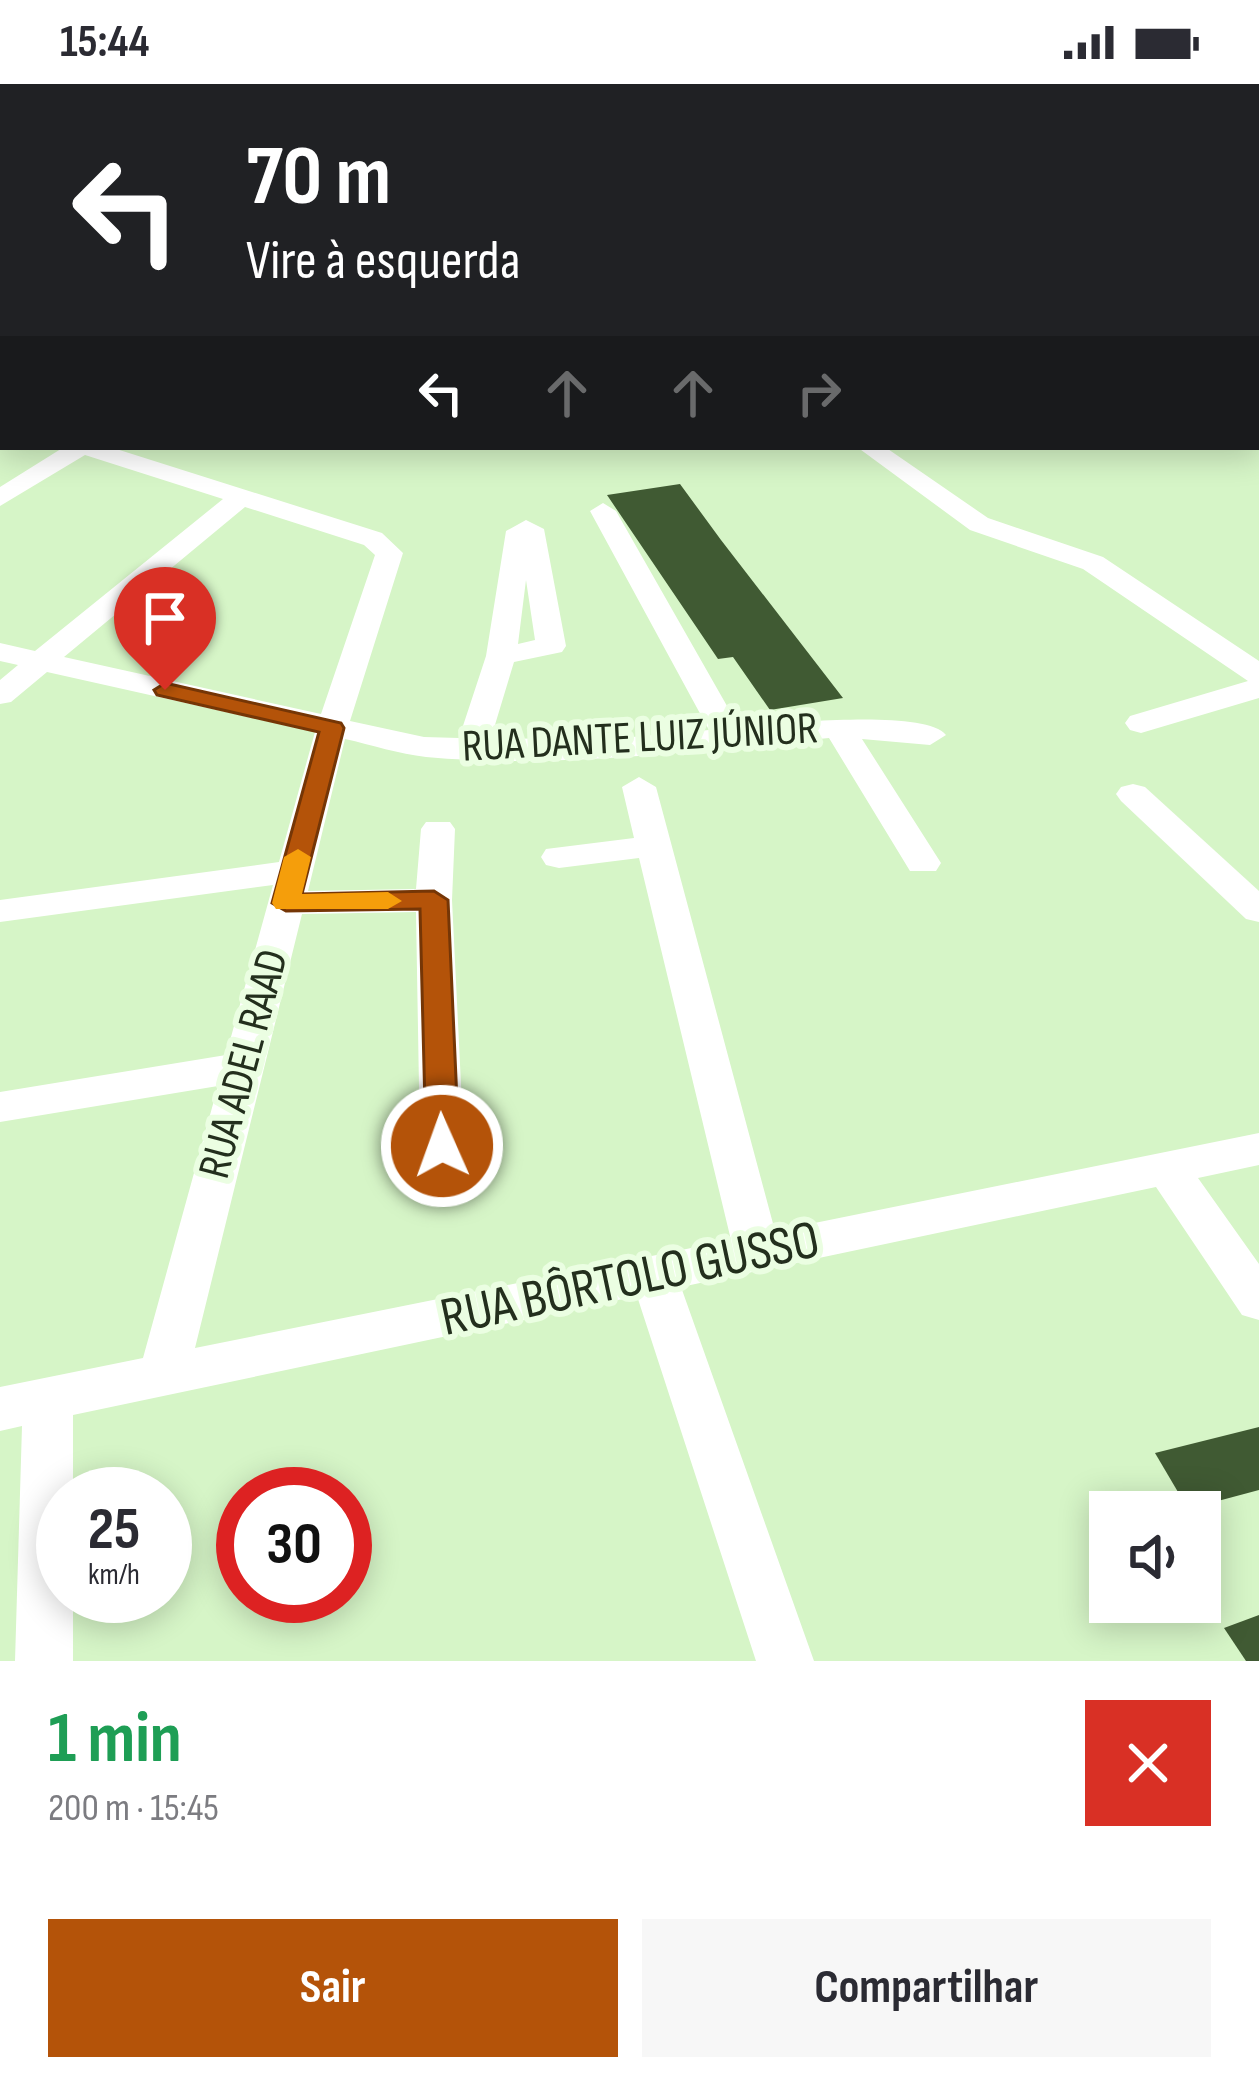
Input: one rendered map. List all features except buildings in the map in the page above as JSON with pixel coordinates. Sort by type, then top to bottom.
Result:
[{"type":"street","points":[[0,498],[78,450]]},
{"type":"street","points":[[92,450],[241,497]]},
{"type":"street","points":[[872,450],[980,524],[1093,563],[1259,675]]},
{"type":"street","points":[[0,695],[241,497]]},
{"type":"street","name":"RUA ADEL RAAD","points":[[163,1376],[332,728],[389,561],[387,547],[241,497]]},
{"type":"street","points":[[603,511],[731,741]]},
{"type":"street","name":"RUA DANTE LUIZ JÚNIOR","points":[[0,652],[424,747],[599,750],[839,728],[930,735]]},
{"type":"street","points":[[471,751],[501,656]]},
{"type":"street","points":[[1141,722],[1259,688]]},
{"type":"street","points":[[839,728],[923,863]]},
{"type":"street","points":[[639,788],[758,1253]]},
{"type":"street","points":[[1132,794],[1259,911]]},
{"type":"street","points":[[438,829],[434,900],[442,1146]]},
{"type":"street","points":[[559,857],[654,846]]},
{"type":"street","points":[[0,911],[290,887],[434,900]]},
{"type":"street","points":[[0,1106],[243,1067]]},
{"type":"street","name":"RUA BÔRTOLO GUSSO","points":[[24,1404],[1259,1149]]},
{"type":"street","points":[[1167,1168],[1259,1301]]},
{"type":"street","points":[[652,1274],[784,1661]]},
{"type":"street","points":[[24,1404],[44,1661]]},
{"type":"slow traffic","points":[[298,857],[286,903],[388,901]]},
{"type":"route","points":[[165,690],[332,728],[286,903],[434,900],[442,1146]]}]
